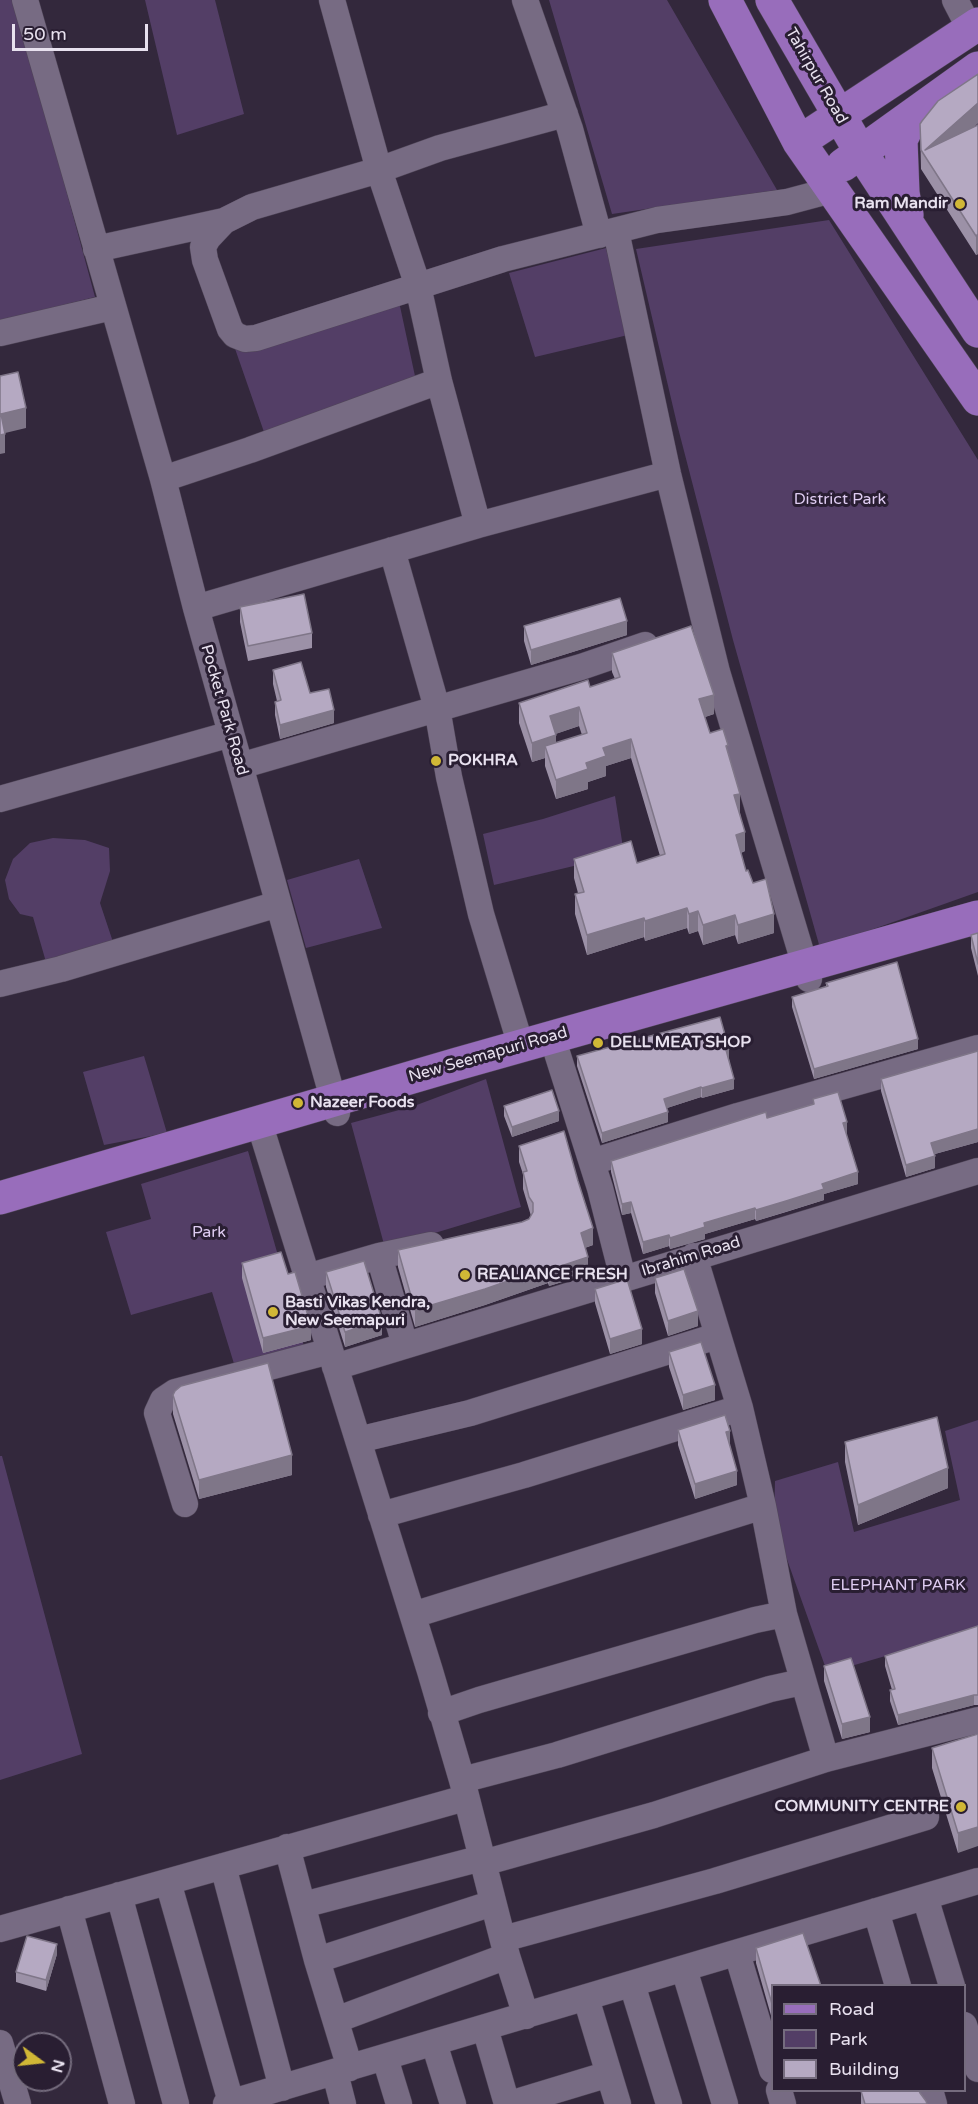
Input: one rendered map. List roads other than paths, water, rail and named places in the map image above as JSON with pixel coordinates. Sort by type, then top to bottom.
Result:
[{"type":"main road","points":[[725,0],[799,142],[978,399]]},
{"type":"main road","name":"Tahirpur Road","points":[[772,0],[860,151],[978,331]]},
{"type":"main road","points":[[799,142],[840,116],[966,12]]},
{"type":"main road","points":[[829,185],[860,151],[978,68]]},
{"type":"main road","points":[[908,224],[903,193],[901,140],[913,115]]},
{"type":"main road","name":"New Seemapuri Road","points":[[0,1198],[335,1107],[808,972],[978,916]]},
{"type":"main road","name":"New Seemapuri Road","points":[[808,972],[978,934]]},
{"type":"main road","name":"New Seemapuri Road","points":[[0,1210],[263,1134],[335,1107],[521,1046],[553,1043]]},
{"type":"street","name":"Pocket Park Road","points":[[25,0],[163,479],[196,608],[335,1107]]},
{"type":"street","points":[[332,0],[379,170],[418,286],[439,381],[478,525]]},
{"type":"street","points":[[525,0],[607,233],[668,474],[687,631],[717,672],[808,972]]},
{"type":"street","points":[[96,249],[224,221],[252,207],[379,170],[440,148],[565,114]]},
{"type":"street","points":[[224,221],[203,247],[205,260],[230,329],[235,335],[245,339],[256,338],[503,259],[657,220],[787,202],[829,185]]},
{"type":"street","points":[[0,333],[112,307]]},
{"type":"street","points":[[163,479],[439,381]]},
{"type":"street","points":[[196,608],[478,525],[668,474]]},
{"type":"street","points":[[392,550],[436,708],[449,777],[482,914],[521,1046]]},
{"type":"street","points":[[240,766],[581,667],[687,631]]},
{"type":"street","points":[[0,799],[231,734]]},
{"type":"street","points":[[0,984],[61,969],[279,904]]},
{"type":"street","points":[[553,1043],[592,1162],[623,1278]]},
{"type":"street","points":[[592,1162],[738,1116],[978,1048]]},
{"type":"street","points":[[263,1134],[464,1789],[505,1947],[526,2016]]},
{"type":"street","name":"Ibrahim Road","points":[[185,1504],[157,1413],[163,1400],[175,1392],[405,1345],[978,1171]]},
{"type":"street","points":[[307,1277],[379,1256],[450,1241]]},
{"type":"street","points":[[379,1256],[405,1345]]},
{"type":"street","points":[[694,1256],[740,1408],[763,1506],[784,1614],[826,1759]]},
{"type":"street","points":[[358,1440],[470,1413],[717,1336]]},
{"type":"street","points":[[381,1515],[524,1475],[740,1408]]},
{"type":"street","points":[[412,1615],[763,1506]]},
{"type":"street","points":[[441,1713],[755,1620],[784,1614]]},
{"type":"street","points":[[0,1929],[287,1847],[464,1789],[557,1755],[770,1689],[802,1682]]},
{"type":"street","points":[[303,1905],[654,1815],[826,1759],[978,1720]]},
{"type":"street","points":[[336,2020],[505,1947],[926,1817]]},
{"type":"street","points":[[287,1847],[317,1960],[336,2020],[343,2070],[343,2104]]},
{"type":"street","points":[[223,1866],[282,2088]]},
{"type":"street","points":[[168,1882],[228,2103],[876,1911],[977,1885]]},
{"type":"street","points":[[119,1895],[176,2104]]},
{"type":"street","points":[[925,1897],[951,1984]]},
{"type":"street","points":[[317,1960],[493,1903]]},
{"type":"street","points":[[69,1910],[122,2104]]},
{"type":"street","points":[[876,1911],[897,1984]]},
{"type":"street","points":[[737,1953],[771,2067]]},
{"type":"street","points":[[684,1969],[725,2104]]},
{"type":"street","points":[[632,1984],[669,2104]]},
{"type":"street","points":[[586,1998],[618,2104]]},
{"type":"street","points":[[485,2028],[509,2104],[557,2097],[609,2074]]},
{"type":"street","points":[[966,2031],[978,2069]]},
{"type":"street","points":[[0,2043],[18,2104]]},
{"type":"street","points":[[435,2043],[453,2104]]},
{"type":"street","points":[[385,2058],[399,2104]]},
{"type":"place","name":"Ram Mandir","points":[[960,204]]},
{"type":"place","name":"POKHRA","points":[[436,761]]},
{"type":"place","name":"DELL MEAT SHOP","points":[[598,1043]]},
{"type":"place","name":"Nazeer Foods","points":[[298,1103]]},
{"type":"place","name":"REALIANCE FRESH","points":[[465,1275]]},
{"type":"place","name":"Basti Vikas Kendra, New Seemapuri","points":[[273,1312]]},
{"type":"place","name":"COMMUNITY CENTRE","points":[[961,1807]]},
{"type":"park label","name":"District Park","points":[[840,500]]},
{"type":"park label","name":"Park","points":[[209,1233]]},
{"type":"park label","name":"ELEPHANT PARK","points":[[898,1586]]}]
